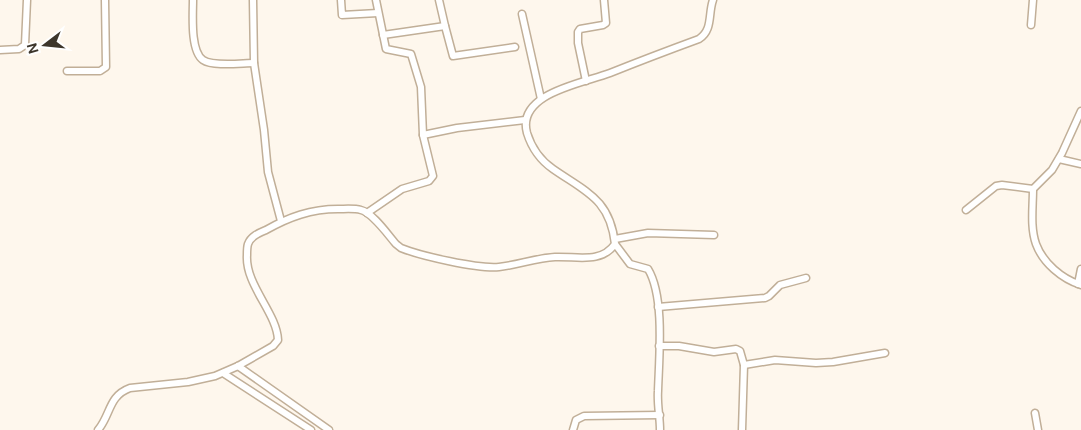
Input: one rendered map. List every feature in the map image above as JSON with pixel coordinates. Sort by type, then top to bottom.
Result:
[{"type":"street","points":[[0,50],[19,49],[25,46],[27,0]]},
{"type":"street","points":[[67,71],[100,71],[106,67],[105,0]]},
{"type":"street","points":[[193,0],[194,37],[198,54],[203,60],[213,64],[254,63]]},
{"type":"street","points":[[253,0],[254,63],[268,172],[280,221]]},
{"type":"street","points":[[341,0],[342,15],[378,13]]},
{"type":"street","points":[[367,213],[402,188],[432,179],[433,176],[422,135],[421,87],[411,54],[386,49],[376,0]]},
{"type":"street","points":[[439,0],[453,56],[515,47]]},
{"type":"street","points":[[586,81],[578,43],[578,32],[606,23],[604,0]]},
{"type":"street","points":[[660,430],[658,307],[653,281],[648,269],[630,264],[615,242],[610,220],[605,209],[597,200],[586,189],[552,168],[536,155],[530,141],[525,120],[533,106],[541,99],[559,90],[705,36],[708,30],[713,0]]},
{"type":"street","points":[[1031,25],[1033,0]]},
{"type":"street","points":[[522,14],[541,99]]},
{"type":"street","points":[[383,35],[445,26]]},
{"type":"street","points":[[1081,111],[1059,159],[1052,170],[1033,189],[1033,226],[1036,244],[1047,261],[1061,276],[1079,284],[1081,269]]},
{"type":"street","points":[[422,135],[457,128],[525,120]]},
{"type":"street","points":[[1059,159],[1081,164]]},
{"type":"street","points":[[966,210],[996,186],[1033,189]]},
{"type":"street","points":[[101,429],[114,398],[121,391],[130,388],[188,382],[223,373],[273,346],[278,340],[278,331],[250,273],[246,258],[248,243],[254,236],[280,221],[310,211],[322,209],[362,210],[401,248],[477,266],[496,267],[555,257],[598,257],[610,252],[615,242],[648,234],[714,236]]},
{"type":"street","points":[[658,307],[765,298],[780,285],[806,278]]},
{"type":"street","points":[[659,346],[679,346],[714,352],[736,349],[740,351],[744,365],[742,430]]},
{"type":"street","points":[[744,365],[774,360],[816,363],[832,362],[885,353]]},
{"type":"street","points":[[238,366],[329,430]]},
{"type":"street","points":[[223,373],[312,430]]},
{"type":"street","points":[[1034,413],[1038,430]]},
{"type":"street","points":[[573,430],[576,420],[584,416],[660,415]]}]
